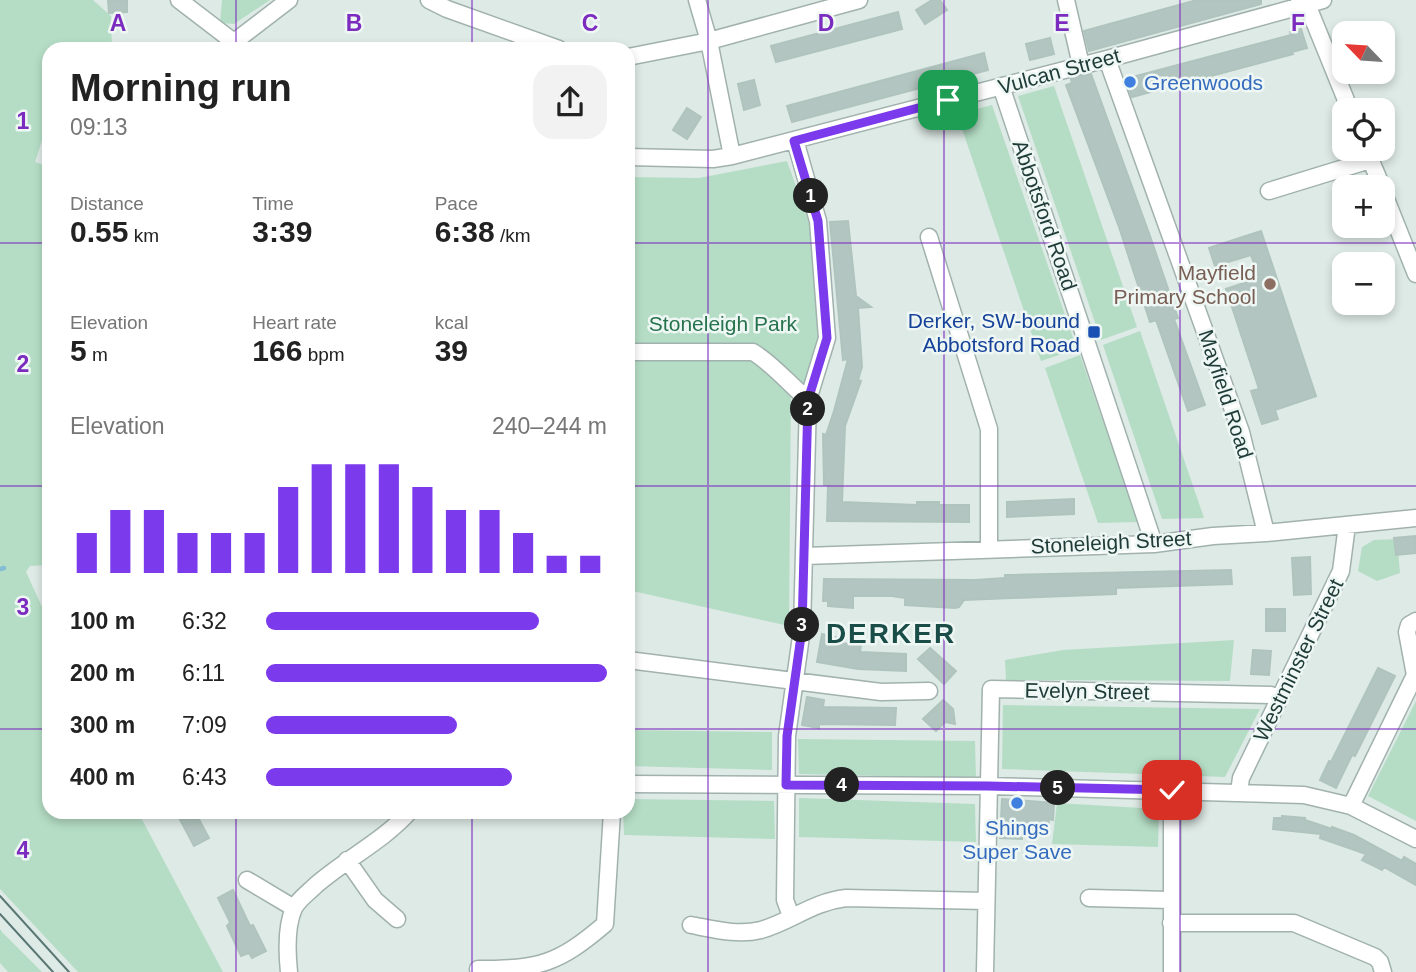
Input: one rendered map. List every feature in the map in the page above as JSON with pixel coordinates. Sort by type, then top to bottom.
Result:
[{"type":"street","points":[[243,42],[289,0]]},
{"type":"street","points":[[429,0],[539,42]]},
{"type":"street","points":[[697,0],[709,41],[732,156]]},
{"type":"street","points":[[635,56],[709,41],[859,0]]},
{"type":"street","points":[[1066,0],[1081,65]]},
{"type":"street","name":"Vulcan Street","points":[[635,158],[713,159],[732,156],[1107,59],[1301,3],[1323,0]]},
{"type":"street","points":[[185,2],[234,42]]},
{"type":"street","points":[[1301,3],[1311,14],[1345,98]]},
{"type":"street","name":"Mayfield Road","points":[[1107,59],[1241,432],[1266,533]]},
{"type":"street","name":"Abbotsford Road","points":[[1001,86],[1154,544]]},
{"type":"street","points":[[791,916],[785,900],[787,736],[802,629],[808,400],[827,338],[818,221],[794,141]]},
{"type":"street","points":[[1269,191],[1352,161]]},
{"type":"street","points":[[1395,221],[1416,274]]},
{"type":"street","points":[[929,237],[989,429],[989,548]]},
{"type":"street","points":[[635,352],[753,352],[770,362],[808,400]]},
{"type":"street","name":"Stoneleigh Street","points":[[805,556],[1154,544],[1213,536],[1416,518]]},
{"type":"street","name":"Westminster Street","points":[[1239,792],[1241,778],[1341,571],[1347,525]]},
{"type":"street","points":[[1351,806],[1415,675],[1407,632],[1412,623]]},
{"type":"street","points":[[635,661],[881,692],[929,691]]},
{"type":"street","name":"Evelyn Street","points":[[988,786],[991,689],[1271,695],[1278,698]]},
{"type":"street","points":[[635,784],[988,786],[1304,795],[1351,806],[1416,839]]},
{"type":"street","points":[[985,972],[988,786]]},
{"type":"street","points":[[1172,790],[1172,972]]},
{"type":"street","points":[[289,972],[289,923],[294,908],[347,860],[394,829],[403,819]]},
{"type":"street","points":[[478,969],[502,971],[547,964],[582,944],[605,924],[612,819]]},
{"type":"street","points":[[347,860],[375,900],[397,919]]},
{"type":"street","points":[[247,880],[294,908]]},
{"type":"street","points":[[691,925],[736,933],[760,930],[828,900],[846,898],[986,901]]},
{"type":"street","points":[[1089,898],[1170,900]]},
{"type":"street","points":[[1171,923],[1301,925],[1375,957],[1383,972]]},
{"type":"green space","points":[[0,0],[93,0],[111,16],[112,42],[42,42],[42,140],[35,162],[42,164],[42,565],[30,566],[26,572],[42,607],[42,819],[142,819],[223,972],[78,972],[0,889]]},
{"type":"green space","points":[[222,0],[270,0],[234,24],[220,23]]},
{"type":"green space","points":[[1054,86],[1137,327],[1101,340],[1018,96]]},
{"type":"green space","points":[[992,105],[1077,349],[1041,361],[957,114]]},
{"type":"green space","name":"Stoneleigh Park","points":[[787,161],[811,228],[820,341],[805,383],[791,391],[789,626],[635,592],[635,177],[699,178]]},
{"type":"green space","points":[[1140,331],[1204,518],[1162,519],[1103,345]]},
{"type":"green space","points":[[1080,355],[1138,522],[1098,523],[1045,368]]},
{"type":"green space","points":[[1397,539],[1400,573],[1377,581],[1358,571],[1362,547],[1374,540]]},
{"type":"green space","points":[[1234,640],[1230,681],[1006,680],[1005,660],[1063,650]]},
{"type":"green space","points":[[1416,701],[1416,821],[1368,796]]},
{"type":"green space","points":[[1003,705],[1260,709],[1225,777],[1002,769]]},
{"type":"green space","points":[[635,730],[772,732],[772,770],[635,766]]},
{"type":"green space","points":[[798,739],[975,741],[976,778],[799,774]]},
{"type":"green space","points":[[799,798],[975,804],[976,842],[799,837]]},
{"type":"green space","points":[[635,799],[774,801],[775,839],[624,835],[623,819],[635,819]]},
{"type":"green space","points":[[1057,803],[1159,809],[1158,847],[1052,844]]},
{"type":"green space","points":[[0,929],[42,972],[8,972],[0,963]]},
{"type":"building","points":[[108,0],[127,0],[127,12],[109,13]]},
{"type":"building","points":[[932,0],[940,0],[947,10],[925,24],[916,10]]},
{"type":"building","points":[[1197,0],[1261,0],[1261,4],[1089,51],[1084,31]]},
{"type":"building","points":[[898,12],[902,29],[776,62],[771,46]]},
{"type":"building","points":[[1301,29],[1307,48],[1292,52],[1293,54],[1132,97],[1125,79],[1291,35],[1290,32]]},
{"type":"building","points":[[1050,38],[1054,54],[1030,60],[1026,44]]},
{"type":"building","points":[[984,53],[988,70],[792,122],[787,106]]},
{"type":"building","points":[[1091,74],[1150,236],[1178,318],[1174,319],[1205,405],[1188,411],[1156,320],[1150,322],[1119,227],[1066,85],[1072,83],[1071,79]]},
{"type":"building","points":[[754,80],[760,105],[744,110],[738,84]]},
{"type":"building","points":[[687,108],[701,117],[687,139],[673,130]]},
{"type":"building","points":[[848,221],[856,296],[871,307],[858,308],[862,367],[858,380],[861,381],[845,426],[842,502],[917,505],[917,502],[939,502],[939,505],[969,505],[969,522],[827,521],[828,485],[824,485],[823,434],[826,435],[834,411],[848,359],[843,360],[830,222]]},
{"type":"building","points":[[1261,231],[1316,396],[1275,410],[1278,419],[1262,424],[1251,391],[1259,389],[1226,289],[1259,278],[1251,255],[1215,266],[1209,248]]},
{"type":"building","points":[[1074,499],[1074,514],[1007,517],[1007,502]]},
{"type":"building","points":[[1416,536],[1416,553],[1396,555],[1394,538]]},
{"type":"building","points":[[1310,557],[1311,594],[1294,595],[1292,558]]},
{"type":"building","points":[[1231,570],[1232,584],[1116,588],[1116,594],[964,600],[955,608],[905,605],[905,598],[892,596],[853,596],[853,608],[828,606],[828,601],[823,601],[824,579],[975,580],[1005,578],[1005,575]]},
{"type":"building","points":[[1266,609],[1285,609],[1285,631],[1266,631]]},
{"type":"building","points":[[822,634],[839,638],[838,643],[861,645],[860,652],[906,654],[906,671],[858,669],[817,662]]},
{"type":"building","points":[[930,648],[956,671],[944,684],[918,659]]},
{"type":"building","points":[[1253,650],[1271,651],[1269,675],[1251,674]]},
{"type":"building","points":[[1378,668],[1395,676],[1336,788],[1320,780]]},
{"type":"building","points":[[807,697],[824,700],[823,707],[896,708],[895,725],[819,724],[819,728],[802,725]]},
{"type":"building","points":[[943,700],[953,709],[955,724],[945,722],[936,731],[923,719]]},
{"type":"building","points":[[1002,799],[1054,803],[1053,820],[1049,819],[1048,828],[1023,827],[1022,839],[1000,838]]},
{"type":"building","points":[[1274,818],[1305,818],[1332,827],[1354,835],[1402,861],[1404,857],[1416,864],[1416,885],[1384,867],[1382,870],[1362,860],[1366,854],[1320,838],[1321,834],[1273,829]]},
{"type":"building","points":[[180,819],[199,819],[209,838],[194,846]]},
{"type":"building","points":[[233,890],[250,926],[253,925],[266,951],[252,958],[249,953],[241,956],[227,926],[230,922],[218,898]]},
{"type":"waterway","points":[[0,569],[4,568]]},
{"type":"tram line","points":[[0,896],[69,972]]},
{"type":"tram line","points":[[0,914],[53,972]]},
{"type":"place","name":"Greenwoods","points":[[1130,82]]},
{"type":"place","name":"Mayfield Primary School","points":[[1270,284]]},
{"type":"place","name":"Derker, SW-bound Abbotsford Road","points":[[1094,332]]},
{"type":"place","name":"Shings Super Save","points":[[1017,803]]},
{"type":"district","name":"DERKER","points":[[891,633]]},
{"type":"route","points":[[948,100],[794,141],[818,221],[827,338],[808,400],[802,629],[787,736],[786,785],[1172,790]]}]
